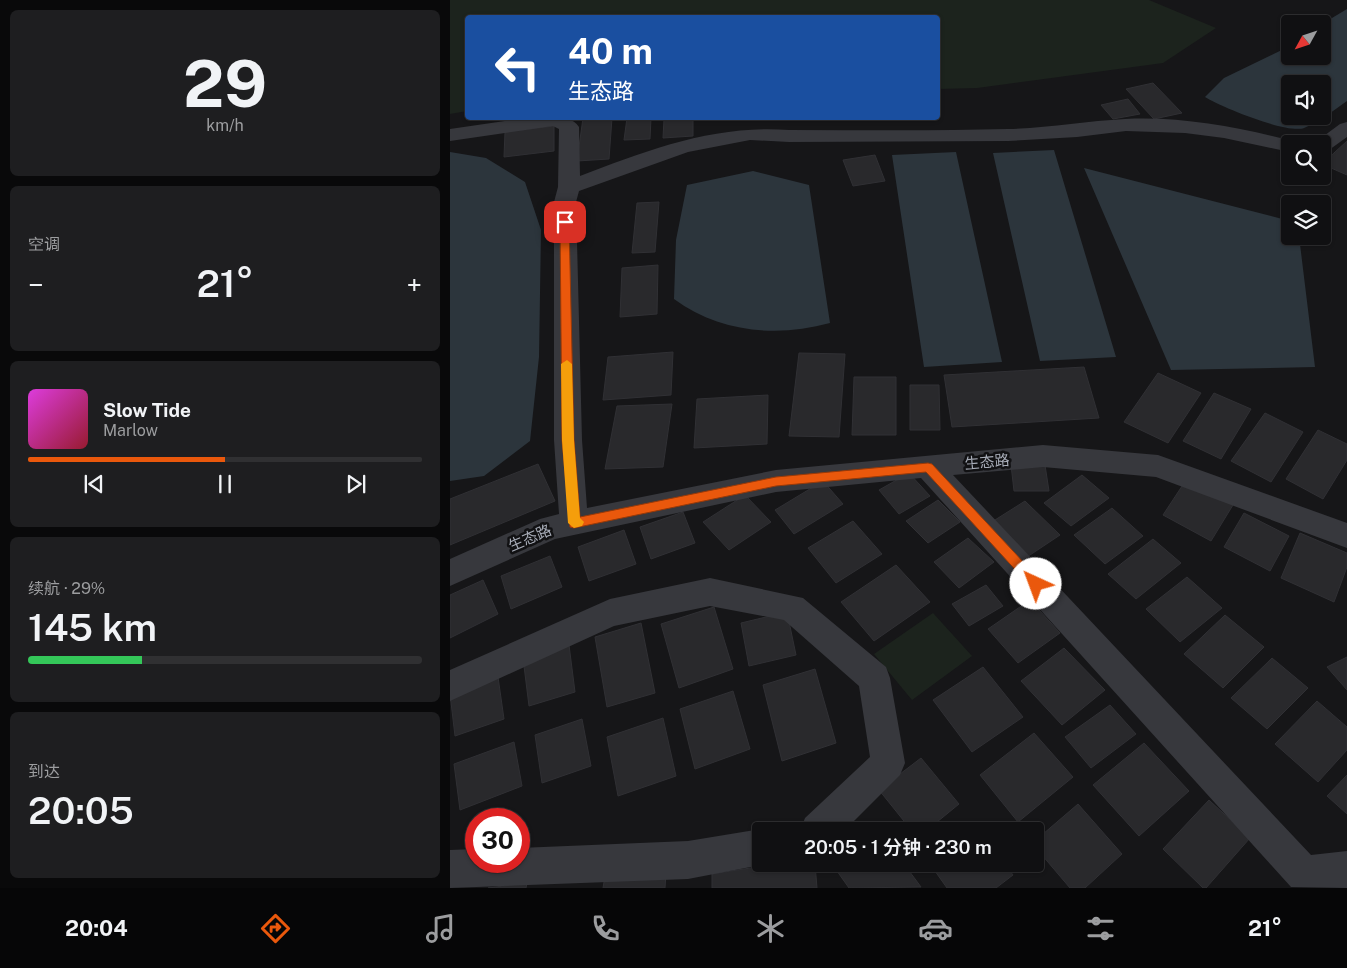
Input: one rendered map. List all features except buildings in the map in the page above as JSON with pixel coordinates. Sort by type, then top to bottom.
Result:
[{"type":"street","points":[[450,135],[549,120]]},
{"type":"street","points":[[558,120],[569,127],[568,187],[565,202],[568,440],[574,523]]},
{"type":"street","points":[[568,187],[682,148],[726,136],[753,134],[789,136],[1008,135],[1077,131],[1126,125],[1185,127],[1224,132],[1281,144]]},
{"type":"street","points":[[1331,140],[1347,128]]},
{"type":"street","name":"生态路","points":[[450,573],[550,528],[776,481],[1043,456],[1158,466],[1347,536]]},
{"type":"street","points":[[928,467],[1304,874],[1347,870]]},
{"type":"street","points":[[450,686],[610,613],[710,592],[792,608],[874,678],[888,762],[827,822]]},
{"type":"street","points":[[450,869],[688,860],[752,849]]},
{"type":"shaded area","points":[[450,0],[1149,0],[1216,28],[1163,63],[977,88],[940,89],[940,15],[465,15],[465,111],[450,114]]},
{"type":"shaded area","points":[[1347,9],[1347,101],[1331,112],[1331,75],[1281,75],[1281,125],[1310,125],[1296,129],[1269,123],[1239,113],[1205,97],[1224,78],[1281,50],[1281,65],[1331,65],[1331,19]]},
{"type":"shaded area","points":[[1054,150],[1116,357],[1040,361],[993,153]]},
{"type":"shaded area","points":[[450,152],[486,158],[525,182],[541,230],[539,357],[530,441],[484,476],[450,481]]},
{"type":"shaded area","points":[[956,152],[1002,362],[924,367],[892,155]]},
{"type":"shaded area","points":[[1084,168],[1281,219],[1281,245],[1300,245],[1315,367],[1171,370]]},
{"type":"shaded area","points":[[753,171],[809,185],[830,323],[810,328],[789,330],[749,329],[710,319],[674,299],[676,240],[687,185]]},
{"type":"shaded area","points":[[933,613],[972,656],[912,700],[874,654]]},
{"type":"slow traffic","points":[[567,364],[568,440],[574,523],[578,522]]},
{"type":"route","points":[[565,222],[568,440],[574,523],[776,481],[928,467],[1036,584]]}]
